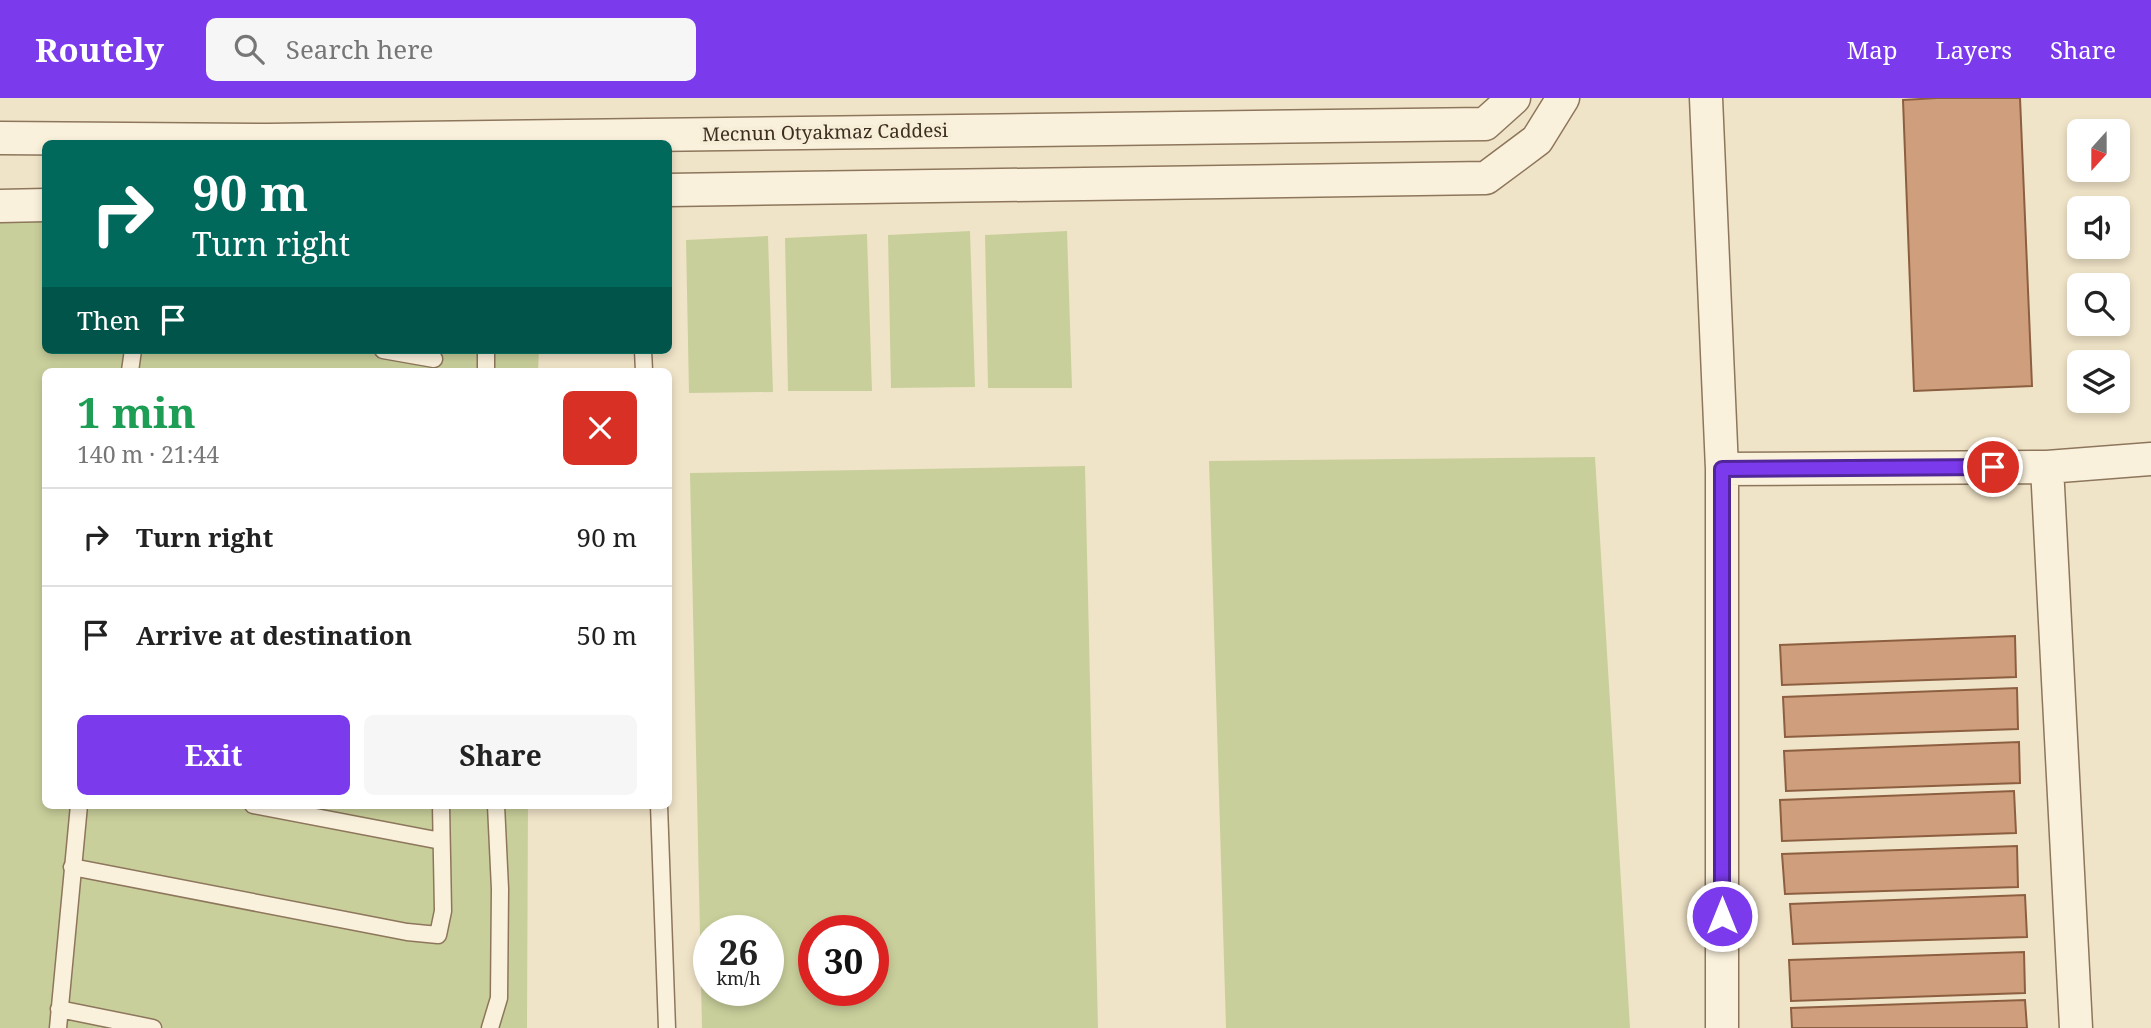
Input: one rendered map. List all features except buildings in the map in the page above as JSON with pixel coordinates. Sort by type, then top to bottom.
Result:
[{"type":"street","name":"Mecnun Otyakmaz Caddesi","points":[[0,138],[268,140],[1485,124],[1514,98]]},
{"type":"street","points":[[672,190],[1486,178],[1537,140],[1563,98]]},
{"type":"street","points":[[1706,98],[1722,469],[1722,1028]]},
{"type":"street","points":[[0,206],[42,205]]},
{"type":"street","points":[[1722,469],[2047,467],[2151,459]]},
{"type":"street","points":[[2047,467],[2076,1028]]},
{"type":"lane","points":[[403,354],[434,360]]},
{"type":"lane","points":[[58,1028],[79,809]]},
{"type":"lane","points":[[274,809],[441,841]]},
{"type":"lane","points":[[72,867],[407,932],[438,935],[443,911],[440,809]]},
{"type":"lane","points":[[490,1028],[499,998],[500,888],[496,809]]},
{"type":"lane","points":[[659,809],[667,1028]]},
{"type":"lane","points":[[60,1009],[153,1028]]},
{"type":"green space","points":[[0,220],[42,220],[42,354],[539,354],[538,368],[42,368],[42,809],[528,809],[527,1028],[0,1028]]},
{"type":"green space","points":[[970,231],[975,387],[891,388],[888,235]]},
{"type":"green space","points":[[1067,231],[1072,388],[988,388],[985,235]]},
{"type":"green space","points":[[867,234],[872,391],[788,391],[785,238]]},
{"type":"green space","points":[[768,236],[773,392],[689,393],[686,240]]},
{"type":"green space","points":[[1595,457],[1630,1028],[1226,1028],[1209,461]]},
{"type":"green space","points":[[1085,466],[1098,1028],[702,1028],[702,1006],[784,1006],[784,915],[700,915],[690,473]]},
{"type":"route","points":[[1722,916],[1722,469],[1993,467]]}]
